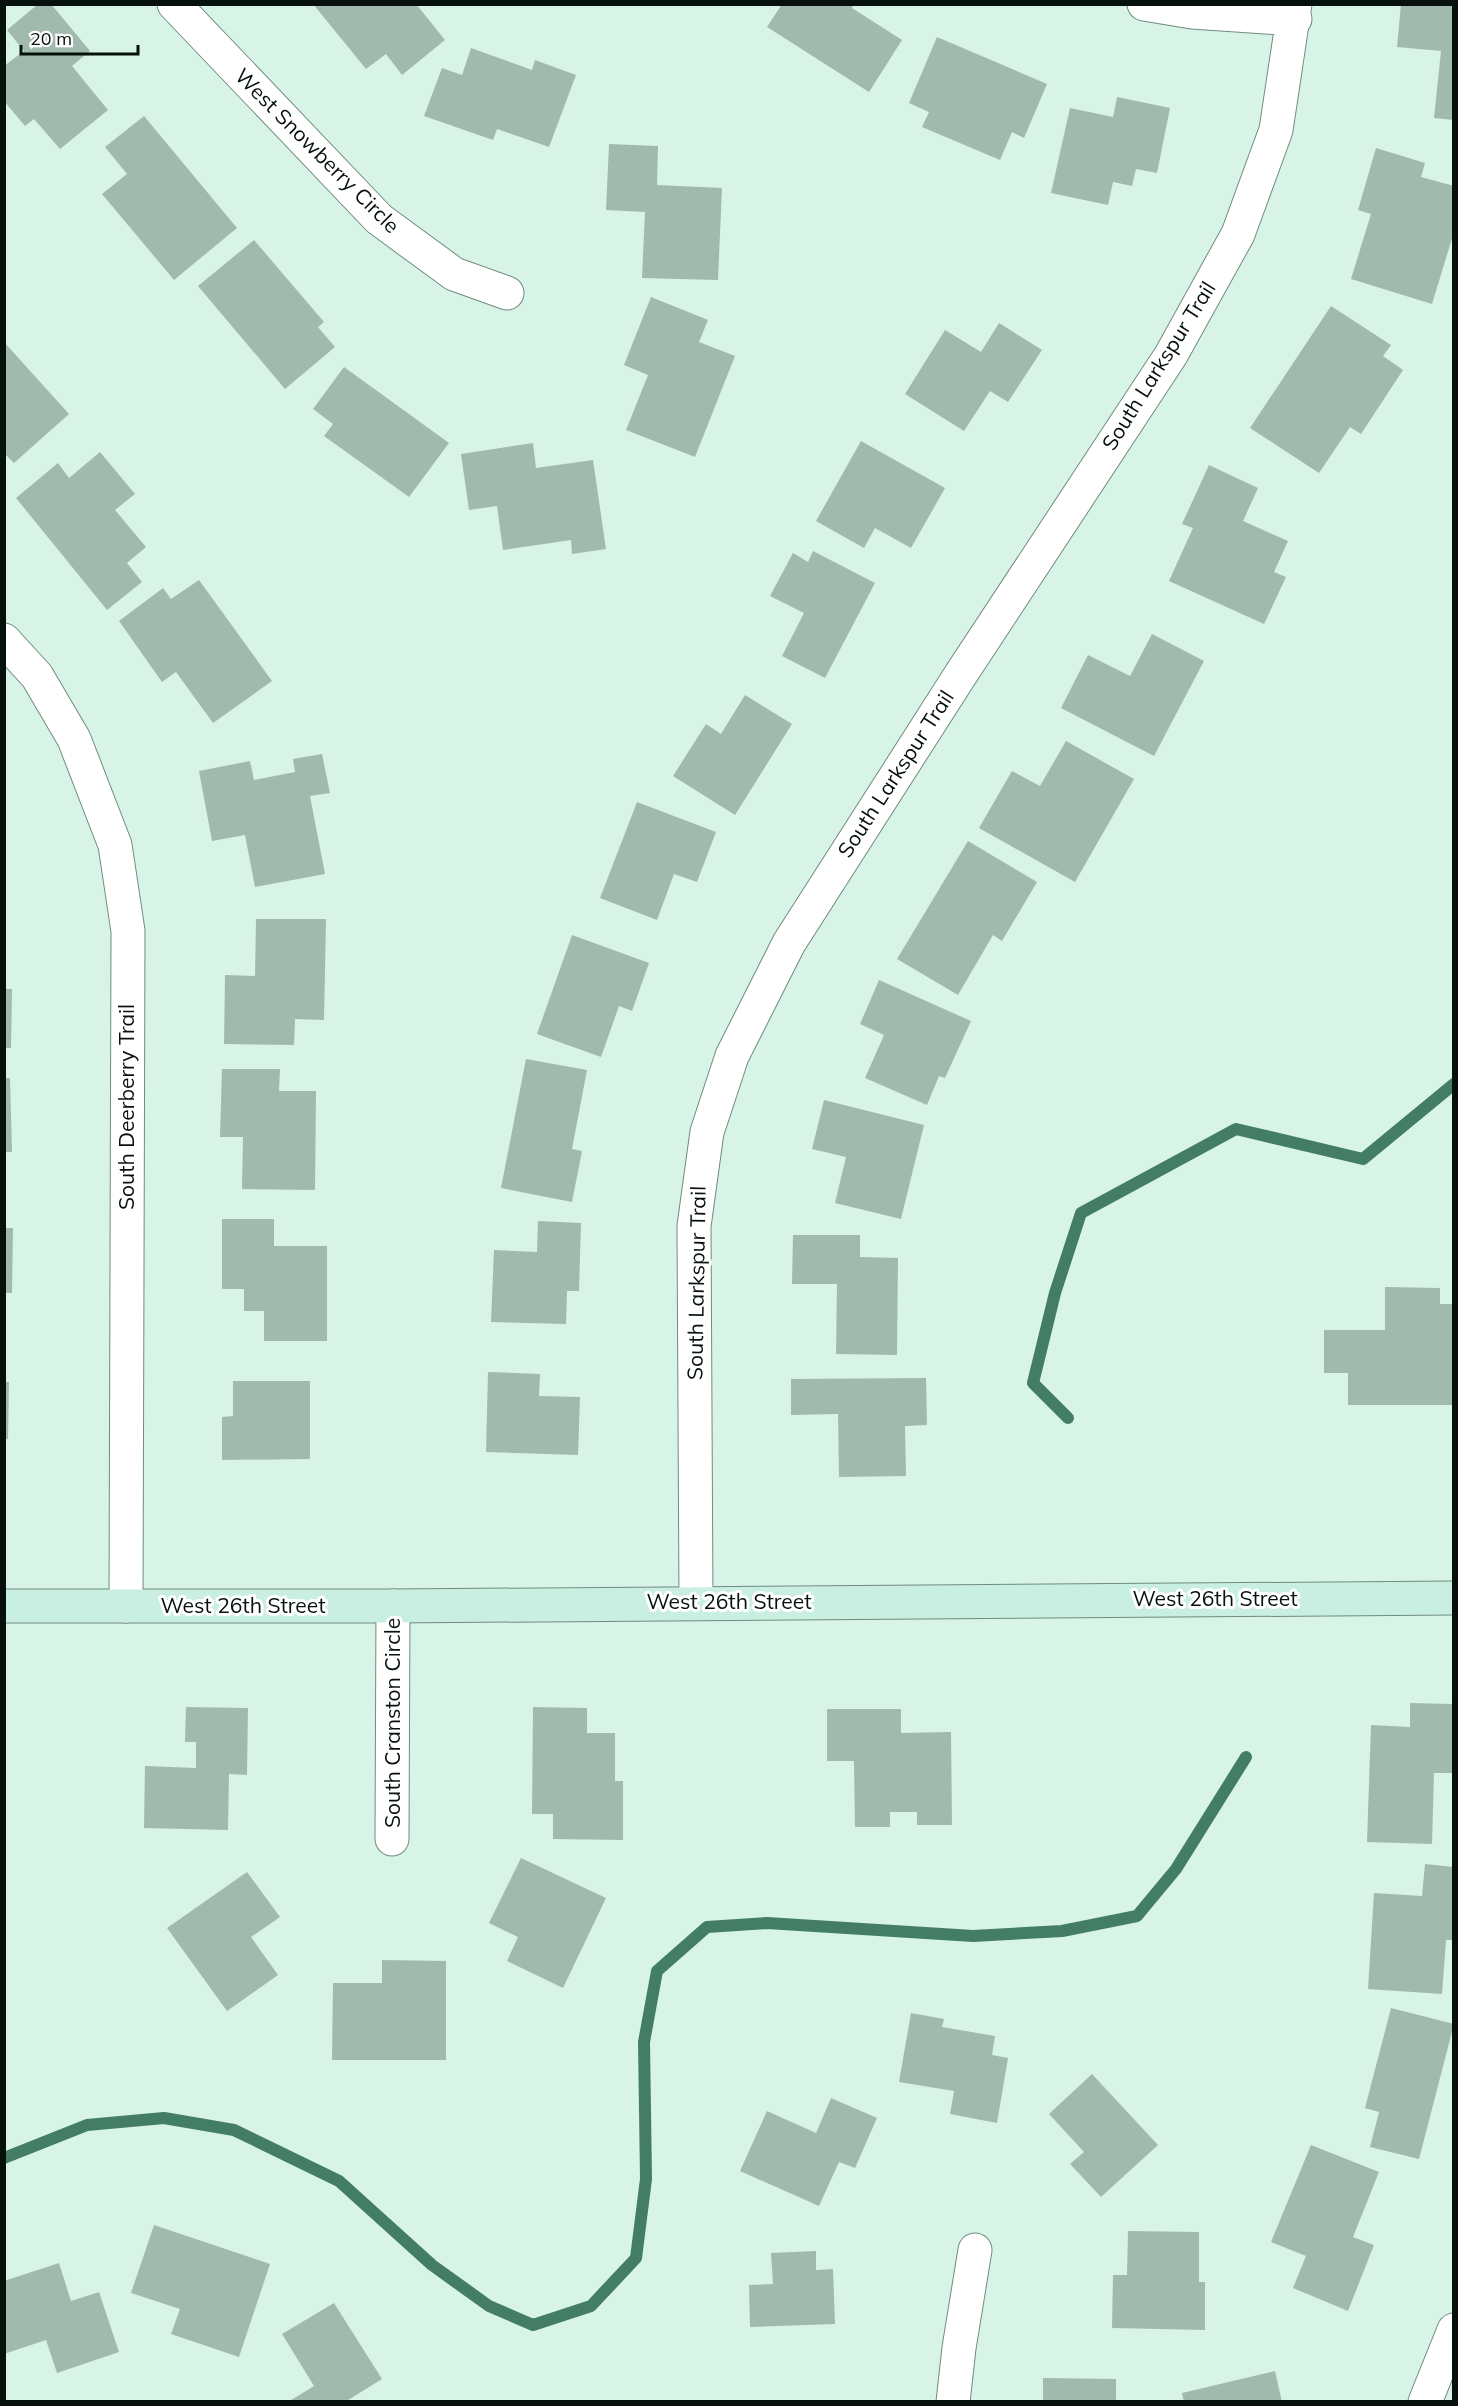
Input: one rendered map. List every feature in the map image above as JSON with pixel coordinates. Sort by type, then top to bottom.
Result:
[{"type":"main road","name":"West 26th Street","points":[[4,1606],[393,1606],[1454,1598]]},
{"type":"street","name":"West Snowberry Circle","points":[[174,4],[379,219],[454,274],[507,293]]},
{"type":"street","points":[[1144,4],[1192,12],[1295,12]]},
{"type":"street","name":"South Larkspur Trail","points":[[696,1602],[694,1226],[707,1132],[732,1056],[789,943],[961,674],[1171,355],[1238,234],[1276,130],[1295,12]]},
{"type":"street","name":"South Deerberry Trail","points":[[4,640],[37,676],[74,739],[115,844],[128,931],[126,1606]]},
{"type":"street","name":"South Cranston Circle","points":[[392,1839],[393,1606]]},
{"type":"street","points":[[953,2402],[975,2250]]},
{"type":"street","points":[[1425,2402],[1454,2330]]},
{"type":"building","points":[[38,4],[51,4],[90,51],[72,66],[108,110],[60,149],[34,119],[25,126],[4,101],[4,66],[24,51],[7,30]]},
{"type":"building","points":[[313,4],[416,4],[445,40],[402,75],[386,54],[366,69]]},
{"type":"building","points":[[782,4],[854,4],[852,8],[902,40],[869,92],[767,27]]},
{"type":"building","points":[[1401,4],[1454,4],[1454,120],[1434,118],[1441,51],[1397,47]]},
{"type":"building","points":[[937,37],[1047,84],[1024,138],[1012,132],[1000,160],[922,127],[929,112],[909,103]]},
{"type":"building","points":[[471,48],[532,70],[535,60],[576,75],[549,147],[497,129],[493,140],[424,116],[442,68],[462,75]]},
{"type":"building","points":[[1117,97],[1170,108],[1157,173],[1136,169],[1132,186],[1113,182],[1108,205],[1051,193],[1070,108],[1113,117]]},
{"type":"building","points":[[144,116],[237,228],[174,280],[102,194],[127,174],[105,147]]},
{"type":"building","points":[[609,144],[658,146],[657,185],[722,188],[718,280],[642,278],[645,212],[606,210]]},
{"type":"building","points":[[1376,148],[1425,163],[1421,177],[1454,186],[1454,232],[1432,304],[1351,279],[1371,214],[1358,210]]},
{"type":"building","points":[[254,240],[324,322],[318,327],[335,347],[285,389],[198,286]]},
{"type":"building","points":[[651,297],[708,320],[699,342],[735,356],[695,457],[626,430],[648,375],[624,365]]},
{"type":"building","points":[[1331,306],[1391,345],[1383,356],[1403,370],[1361,434],[1350,427],[1319,473],[1250,428]]},
{"type":"building","points":[[999,323],[1042,350],[1008,402],[990,391],[964,431],[905,394],[945,330],[981,352]]},
{"type":"building","points":[[4,342],[69,414],[14,463],[4,453]]},
{"type":"building","points":[[344,367],[449,443],[409,497],[324,436],[333,424],[313,409]]},
{"type":"building","points":[[861,441],[945,488],[911,548],[875,528],[864,548],[816,521]]},
{"type":"building","points":[[533,443],[536,468],[593,460],[606,549],[572,554],[571,540],[503,550],[497,506],[469,510],[461,454]]},
{"type":"building","points":[[100,452],[135,494],[115,510],[146,547],[127,563],[142,582],[107,610],[16,498],[58,463],[69,478]]},
{"type":"building","points":[[1209,465],[1258,488],[1243,521],[1288,541],[1274,572],[1286,577],[1264,624],[1169,581],[1193,528],[1182,524]]},
{"type":"building","points":[[813,551],[875,583],[825,678],[782,656],[804,613],[770,596],[793,553],[808,562]]},
{"type":"building","points":[[199,580],[272,681],[213,723],[176,672],[162,682],[119,621],[163,588],[171,599]]},
{"type":"building","points":[[1152,634],[1204,661],[1154,756],[1061,708],[1088,655],[1130,676]]},
{"type":"building","points":[[745,695],[792,724],[735,815],[673,776],[706,724],[721,734]]},
{"type":"building","points":[[1066,741],[1134,779],[1075,882],[979,828],[1012,771],[1040,786]]},
{"type":"building","points":[[322,754],[330,793],[310,796],[325,874],[255,887],[245,835],[212,841],[199,771],[250,761],[254,780],[295,772],[293,759]]},
{"type":"building","points":[[637,802],[716,832],[697,882],[674,874],[657,920],[600,898]]},
{"type":"building","points":[[968,841],[1037,882],[1002,941],[993,935],[958,995],[897,959]]},
{"type":"building","points":[[256,919],[326,919],[324,1020],[295,1019],[294,1045],[224,1044],[225,975],[255,976]]},
{"type":"building","points":[[572,935],[649,963],[632,1011],[619,1006],[601,1057],[537,1034]]},
{"type":"building","points":[[879,980],[971,1021],[945,1078],[939,1076],[927,1105],[865,1078],[884,1035],[860,1024]]},
{"type":"building","points":[[4,989],[12,989],[11,1048],[4,1048]]},
{"type":"building","points":[[526,1059],[587,1070],[572,1149],[582,1151],[572,1202],[501,1188]]},
{"type":"building","points":[[222,1069],[280,1069],[279,1091],[316,1091],[315,1190],[242,1189],[243,1137],[220,1137]]},
{"type":"building","points":[[4,1078],[10,1078],[12,1152],[4,1152]]},
{"type":"building","points":[[824,1100],[924,1125],[901,1219],[835,1203],[846,1157],[812,1149]]},
{"type":"building","points":[[222,1219],[274,1219],[274,1246],[327,1246],[327,1341],[264,1341],[264,1311],[244,1311],[244,1289],[222,1289]]},
{"type":"building","points":[[538,1221],[581,1223],[579,1291],[567,1291],[566,1324],[491,1322],[494,1250],[537,1252]]},
{"type":"building","points":[[4,1228],[13,1228],[12,1293],[4,1293]]},
{"type":"building","points":[[793,1235],[860,1235],[860,1257],[898,1258],[897,1355],[836,1354],[837,1284],[792,1284]]},
{"type":"building","points":[[1385,1287],[1440,1288],[1440,1304],[1454,1304],[1454,1405],[1348,1405],[1348,1373],[1324,1373],[1324,1330],[1385,1330]]},
{"type":"building","points":[[488,1372],[540,1374],[539,1396],[580,1397],[578,1455],[486,1452]]},
{"type":"building","points":[[926,1378],[927,1425],[905,1426],[906,1476],[839,1477],[838,1414],[791,1415],[791,1379]]},
{"type":"building","points":[[233,1381],[310,1381],[310,1459],[222,1460],[222,1417],[233,1416]]},
{"type":"building","points":[[4,1382],[9,1382],[8,1439],[4,1439]]},
{"type":"building","points":[[1410,1703],[1454,1704],[1454,1773],[1434,1773],[1432,1844],[1367,1842],[1371,1725],[1410,1727]]},
{"type":"building","points":[[186,1707],[248,1708],[247,1775],[229,1774],[228,1830],[144,1828],[145,1766],[196,1768],[196,1742],[185,1742]]},
{"type":"building","points":[[533,1707],[587,1708],[587,1733],[615,1733],[615,1781],[623,1781],[623,1840],[553,1839],[553,1814],[532,1814]]},
{"type":"building","points":[[827,1709],[901,1709],[901,1733],[951,1732],[952,1825],[917,1825],[917,1812],[890,1812],[890,1827],[855,1827],[854,1761],[827,1761]]},
{"type":"building","points":[[521,1858],[606,1898],[563,1988],[507,1961],[518,1937],[489,1923]]},
{"type":"building","points":[[1425,1864],[1454,1867],[1454,1940],[1446,1940],[1442,1994],[1368,1989],[1374,1893],[1422,1896]]},
{"type":"building","points":[[247,1872],[280,1917],[251,1937],[278,1975],[227,2011],[167,1928]]},
{"type":"building","points":[[382,1960],[446,1961],[446,2060],[332,2060],[333,1983],[382,1983]]},
{"type":"building","points":[[1391,2008],[1454,2024],[1419,2159],[1370,2147],[1379,2112],[1365,2108]]},
{"type":"building","points":[[911,2013],[944,2019],[942,2027],[995,2036],[992,2055],[1008,2058],[997,2123],[950,2114],[954,2091],[899,2082]]},
{"type":"building","points":[[1092,2074],[1158,2145],[1101,2197],[1070,2164],[1084,2152],[1049,2114]]},
{"type":"building","points":[[831,2098],[877,2118],[855,2168],[839,2162],[819,2206],[740,2171],[767,2111],[816,2133]]},
{"type":"building","points":[[1311,2145],[1379,2172],[1353,2237],[1374,2245],[1348,2311],[1293,2288],[1306,2256],[1271,2242]]},
{"type":"building","points":[[154,2225],[270,2264],[239,2357],[171,2334],[180,2309],[131,2293]]},
{"type":"building","points":[[1128,2231],[1199,2232],[1199,2282],[1205,2282],[1205,2330],[1112,2328],[1113,2275],[1127,2275]]},
{"type":"building","points":[[816,2251],[816,2270],[833,2269],[835,2324],[750,2327],[749,2285],[773,2284],[771,2253]]},
{"type":"building","points":[[59,2263],[71,2301],[99,2292],[119,2352],[57,2373],[46,2340],[4,2354],[4,2281]]},
{"type":"building","points":[[334,2303],[382,2379],[345,2402],[288,2402],[314,2386],[282,2334]]},
{"type":"building","points":[[1275,2371],[1282,2402],[1184,2402],[1182,2393]]},
{"type":"building","points":[[1043,2378],[1116,2379],[1116,2402],[1043,2402]]},
{"type":"waterway","points":[[1068,1418],[1033,1383],[1055,1293],[1081,1213],[1236,1129],[1363,1159],[1454,1084]]},
{"type":"waterway","points":[[4,2158],[87,2125],[164,2118],[234,2130],[339,2181],[432,2265],[489,2306],[533,2325],[591,2306],[636,2258],[646,2179],[644,2042],[657,1971],[707,1927],[767,1923],[973,1936],[1062,1931],[1137,1916],[1176,1869],[1246,1757]]}]
